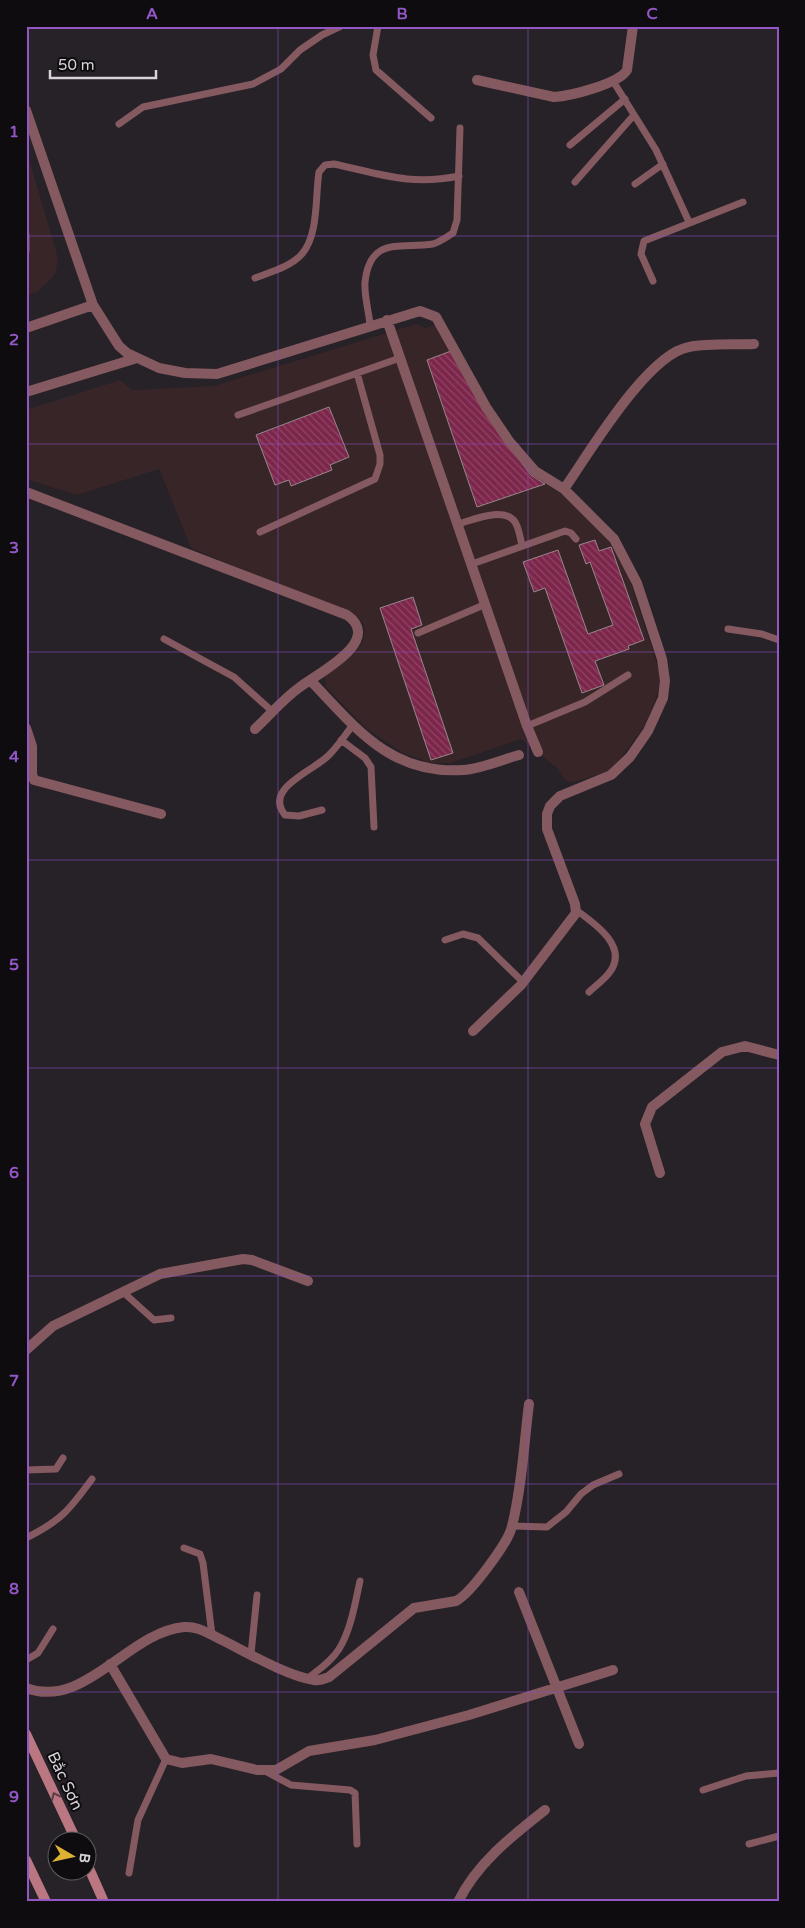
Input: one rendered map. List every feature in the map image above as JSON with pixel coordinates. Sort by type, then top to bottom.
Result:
[{"type":"main road","name":"Bắc Sơn","points":[[26,1734],[71,1830]]},
{"type":"main road","points":[[26,1860],[46,1902]]},
{"type":"main road","points":[[94,1880],[104,1902]]},
{"type":"street","points":[[477,80],[554,97],[566,96],[613,81],[623,76],[626,70],[633,26]]},
{"type":"street","points":[[26,110],[93,305],[119,346],[134,359],[159,368],[185,373],[216,374],[420,311],[436,317],[486,406],[509,441],[535,471],[564,489],[614,539],[623,553],[636,583],[662,659],[665,681],[658,711],[648,731],[620,768],[611,775],[560,796],[550,806],[546,814],[547,829],[576,910],[524,982],[473,1031]]},
{"type":"street","points":[[26,328],[93,305]]},
{"type":"street","points":[[387,320],[527,726],[538,752]]},
{"type":"street","points":[[564,489],[620,407],[650,373],[675,352],[688,347],[754,344]]},
{"type":"street","points":[[26,392],[134,359]]},
{"type":"street","points":[[26,492],[347,615],[354,620],[358,629],[354,645],[335,663],[310,680],[255,729]]},
{"type":"street","points":[[310,680],[376,747],[428,769],[464,770],[518,755]]},
{"type":"street","points":[[26,728],[32,746],[32,774],[34,780],[161,814]]},
{"type":"street","points":[[660,1173],[644,1124],[652,1107],[722,1052],[745,1046],[779,1055]]},
{"type":"street","points":[[26,1350],[53,1326],[160,1274],[243,1259],[252,1260],[308,1281]]},
{"type":"street","points":[[26,1688],[37,1692],[62,1691],[77,1685],[152,1638],[180,1627],[194,1627],[306,1679],[316,1681],[329,1677],[414,1608],[456,1601],[462,1598],[486,1568],[512,1526],[529,1404]]},
{"type":"street","points":[[519,1592],[579,1744]]},
{"type":"street","points":[[110,1664],[166,1759],[182,1763],[211,1759],[265,1772],[276,1770],[309,1751],[375,1740],[469,1715],[613,1670]]},
{"type":"street","points":[[458,1902],[474,1875],[503,1843],[545,1810]]},
{"type":"lane","points":[[119,124],[143,107],[253,84],[280,69],[300,50],[322,34],[340,26]]},
{"type":"lane","points":[[378,26],[373,55],[376,70],[431,118]]},
{"type":"lane","points":[[613,81],[663,164],[689,222]]},
{"type":"lane","points":[[570,145],[625,99]]},
{"type":"lane","points":[[575,182],[634,115]]},
{"type":"lane","points":[[370,325],[365,283],[370,264],[379,251],[387,246],[434,244],[453,233],[457,220],[460,128]]},
{"type":"lane","points":[[255,278],[289,264],[301,255],[310,240],[319,172],[325,165],[334,164],[407,180],[434,181],[458,176]]},
{"type":"lane","points":[[635,184],[663,164]]},
{"type":"lane","points":[[653,281],[641,254],[644,241],[743,202]]},
{"type":"lane","points":[[26,235],[26,252]]},
{"type":"lane","points":[[238,415],[400,358]]},
{"type":"lane","points":[[260,532],[375,479],[380,464],[379,448],[357,373]]},
{"type":"lane","points":[[458,524],[499,514],[507,515],[514,522],[522,545]]},
{"type":"lane","points":[[472,564],[565,531],[571,533],[576,540]]},
{"type":"lane","points":[[418,633],[486,604]]},
{"type":"lane","points":[[728,629],[762,634],[779,640]]},
{"type":"lane","points":[[164,639],[234,677],[273,712]]},
{"type":"lane","points":[[527,726],[585,702],[628,675]]},
{"type":"lane","points":[[322,810],[299,816],[285,815],[280,809],[279,802],[288,784],[322,762],[353,725]]},
{"type":"lane","points":[[341,740],[365,758],[371,766],[374,827]]},
{"type":"lane","points":[[576,910],[603,932],[612,943],[616,956],[610,972],[589,992]]},
{"type":"lane","points":[[445,940],[463,934],[478,938],[524,982]]},
{"type":"lane","points":[[123,1292],[154,1320],[171,1318]]},
{"type":"lane","points":[[26,1470],[50,1471],[56,1469],[63,1458]]},
{"type":"lane","points":[[512,1526],[547,1526],[566,1512],[581,1494],[593,1485],[619,1474]]},
{"type":"lane","points":[[26,1538],[50,1526],[66,1514],[92,1480]]},
{"type":"lane","points":[[184,1548],[200,1554],[203,1563],[212,1635]]},
{"type":"lane","points":[[306,1679],[329,1661],[339,1650],[346,1633],[360,1581]]},
{"type":"lane","points":[[251,1654],[257,1595]]},
{"type":"lane","points":[[26,1660],[38,1653],[53,1629]]},
{"type":"lane","points":[[129,1873],[138,1820],[166,1759]]},
{"type":"lane","points":[[265,1772],[291,1785],[350,1790],[355,1793],[357,1844]]},
{"type":"lane","points":[[703,1790],[746,1776],[779,1774]]},
{"type":"lane","points":[[749,1844],[779,1836]]},
{"type":"shaded area","points":[[26,149],[58,258],[56,272],[51,279],[37,292],[26,295]]},
{"type":"shaded area","points":[[416,324],[425,328],[435,325],[507,444],[531,475],[563,495],[614,542],[623,559],[662,680],[647,723],[611,771],[574,782],[566,781],[558,769],[521,739],[451,763],[431,763],[403,753],[367,729],[326,687],[325,676],[357,651],[364,638],[364,625],[360,619],[191,548],[159,469],[77,495],[26,479],[26,410],[120,380],[133,390],[214,386]]},
{"type":"building","points":[[451,351],[507,444],[531,475],[545,484],[477,507],[427,360]]},
{"type":"building","points":[[329,407],[349,457],[330,465],[332,470],[291,486],[289,480],[275,485],[256,435]]},
{"type":"building","points":[[595,540],[599,551],[611,547],[644,640],[628,646],[629,649],[595,661],[604,685],[582,693],[545,588],[534,592],[523,562],[558,550],[588,634],[613,625],[590,562],[586,564],[579,545]]},
{"type":"building","points":[[413,597],[422,625],[411,629],[453,753],[431,760],[380,608]]}]
